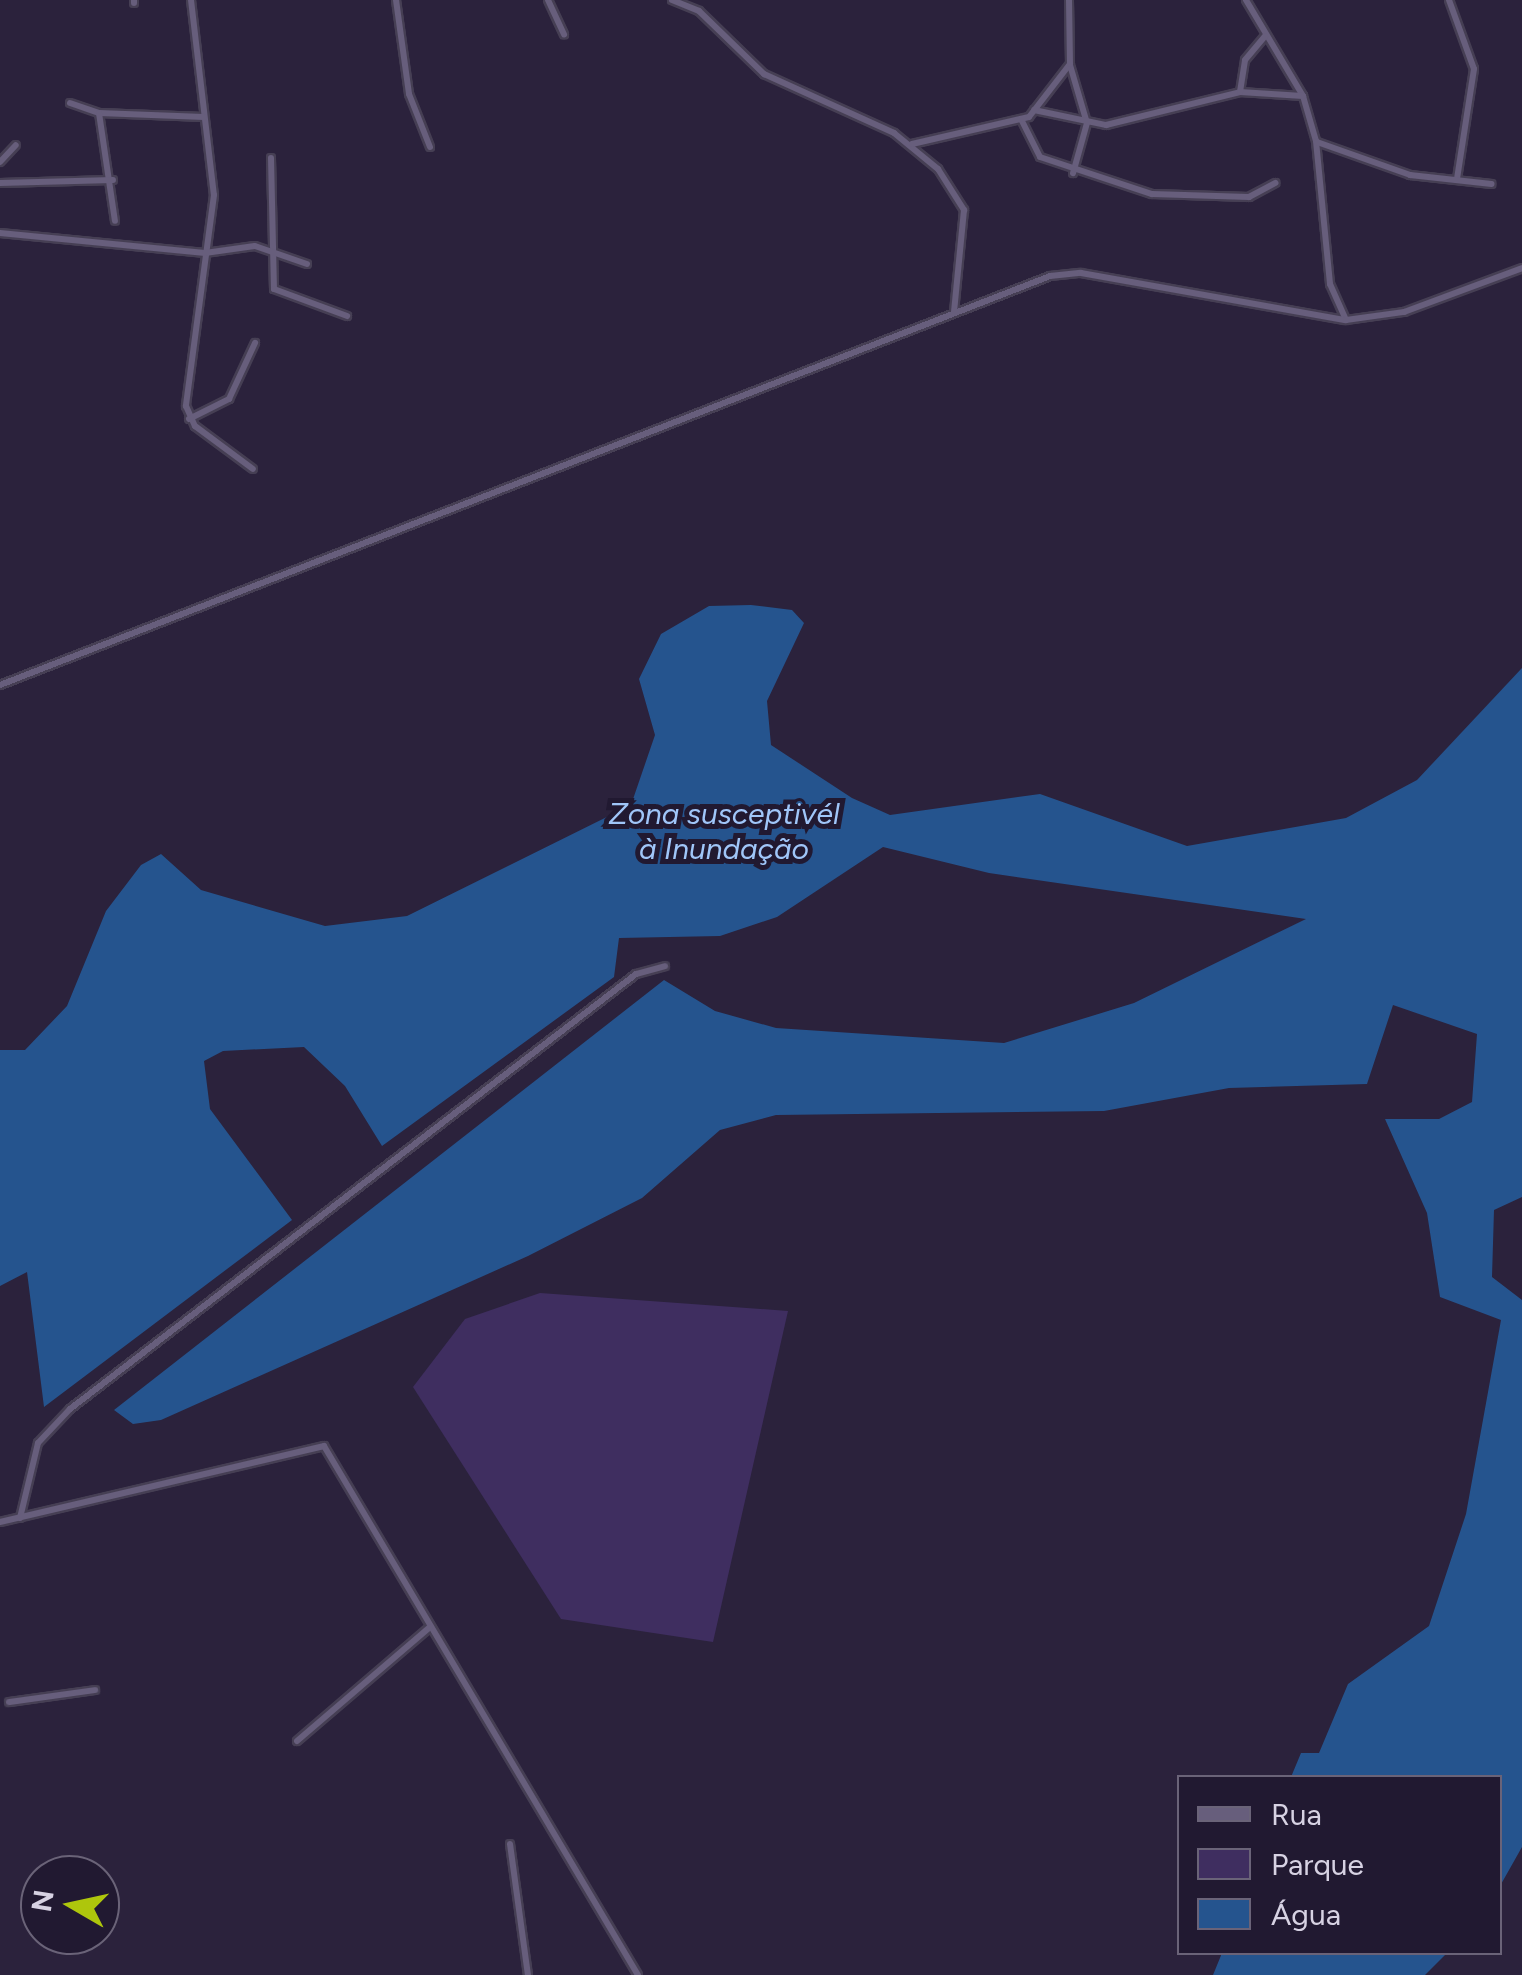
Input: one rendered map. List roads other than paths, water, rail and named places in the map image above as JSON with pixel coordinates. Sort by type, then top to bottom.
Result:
[{"type":"street","points":[[189,419],[204,252],[214,195],[191,0]]},
{"type":"street","points":[[396,0],[409,94],[430,148]]},
{"type":"street","points":[[548,0],[564,36]]},
{"type":"street","points":[[672,0],[699,10],[764,74],[909,144],[964,210],[954,312]]},
{"type":"street","points":[[1069,0],[1070,64],[1087,123],[1073,173]]},
{"type":"street","points":[[1246,0],[1303,96],[1316,141],[1330,284],[1346,320]]},
{"type":"street","points":[[1449,0],[1474,69],[1457,179]]},
{"type":"street","points":[[1240,92],[1246,60],[1265,36]]},
{"type":"street","points":[[909,144],[1022,121],[1070,64]]},
{"type":"street","points":[[1034,110],[1087,123],[1149,119],[1240,92],[1303,96]]},
{"type":"street","points":[[70,103],[99,113],[204,117]]},
{"type":"street","points":[[99,113],[113,180],[115,221]]},
{"type":"street","points":[[1022,121],[1040,158],[1073,173],[1170,195],[1249,196],[1274,183]]},
{"type":"street","points":[[1316,141],[1375,167],[1492,184]]},
{"type":"street","points":[[0,162],[16,146]]},
{"type":"street","points":[[272,158],[278,294],[347,316]]},
{"type":"street","points":[[0,183],[113,180]]},
{"type":"street","points":[[0,233],[204,252],[228,244],[307,264]]},
{"type":"street","points":[[0,685],[954,312],[1080,273],[1346,320],[1404,312],[1522,268]]},
{"type":"street","points":[[189,419],[230,399],[255,343]]},
{"type":"street","points":[[189,419],[253,469]]},
{"type":"street","points":[[20,1518],[38,1444],[70,1409],[636,974],[665,966]]},
{"type":"street","points":[[0,1522],[324,1446],[638,1975]]},
{"type":"street","points":[[297,1741],[430,1627]]},
{"type":"street","points":[[9,1702],[95,1690]]},
{"type":"street","points":[[510,1844],[528,1975]]},
{"type":"water","name":"Zona susceptivél à Inundação","points":[[751,605],[792,610],[804,623],[767,701],[771,745],[852,798],[890,815],[1040,794],[1187,846],[1346,818],[1417,780],[1522,668],[1522,1197],[1494,1210],[1492,1277],[1522,1300],[1522,1847],[1502,1882],[1502,1775],[1292,1775],[1301,1753],[1319,1753],[1348,1684],[1429,1626],[1466,1514],[1501,1320],[1440,1297],[1427,1213],[1385,1119],[1439,1119],[1472,1102],[1477,1034],[1393,1005],[1367,1084],[1229,1088],[1104,1111],[776,1115],[720,1130],[642,1198],[528,1256],[161,1420],[133,1424],[114,1410],[664,980],[715,1011],[776,1028],[1004,1043],[1134,1003],[1306,919],[989,873],[883,847],[777,917],[720,936],[619,938],[614,977],[382,1146],[345,1086],[304,1047],[223,1051],[204,1061],[210,1109],[292,1220],[44,1407],[27,1272],[0,1286],[0,1050],[25,1050],[67,1006],[106,911],[141,865],[161,854],[201,890],[325,926],[407,916],[631,805],[655,735],[639,679],[661,634],[709,606]]},
{"type":"water","points":[[1221,1955],[1445,1955],[1425,1975],[1213,1975]]}]
